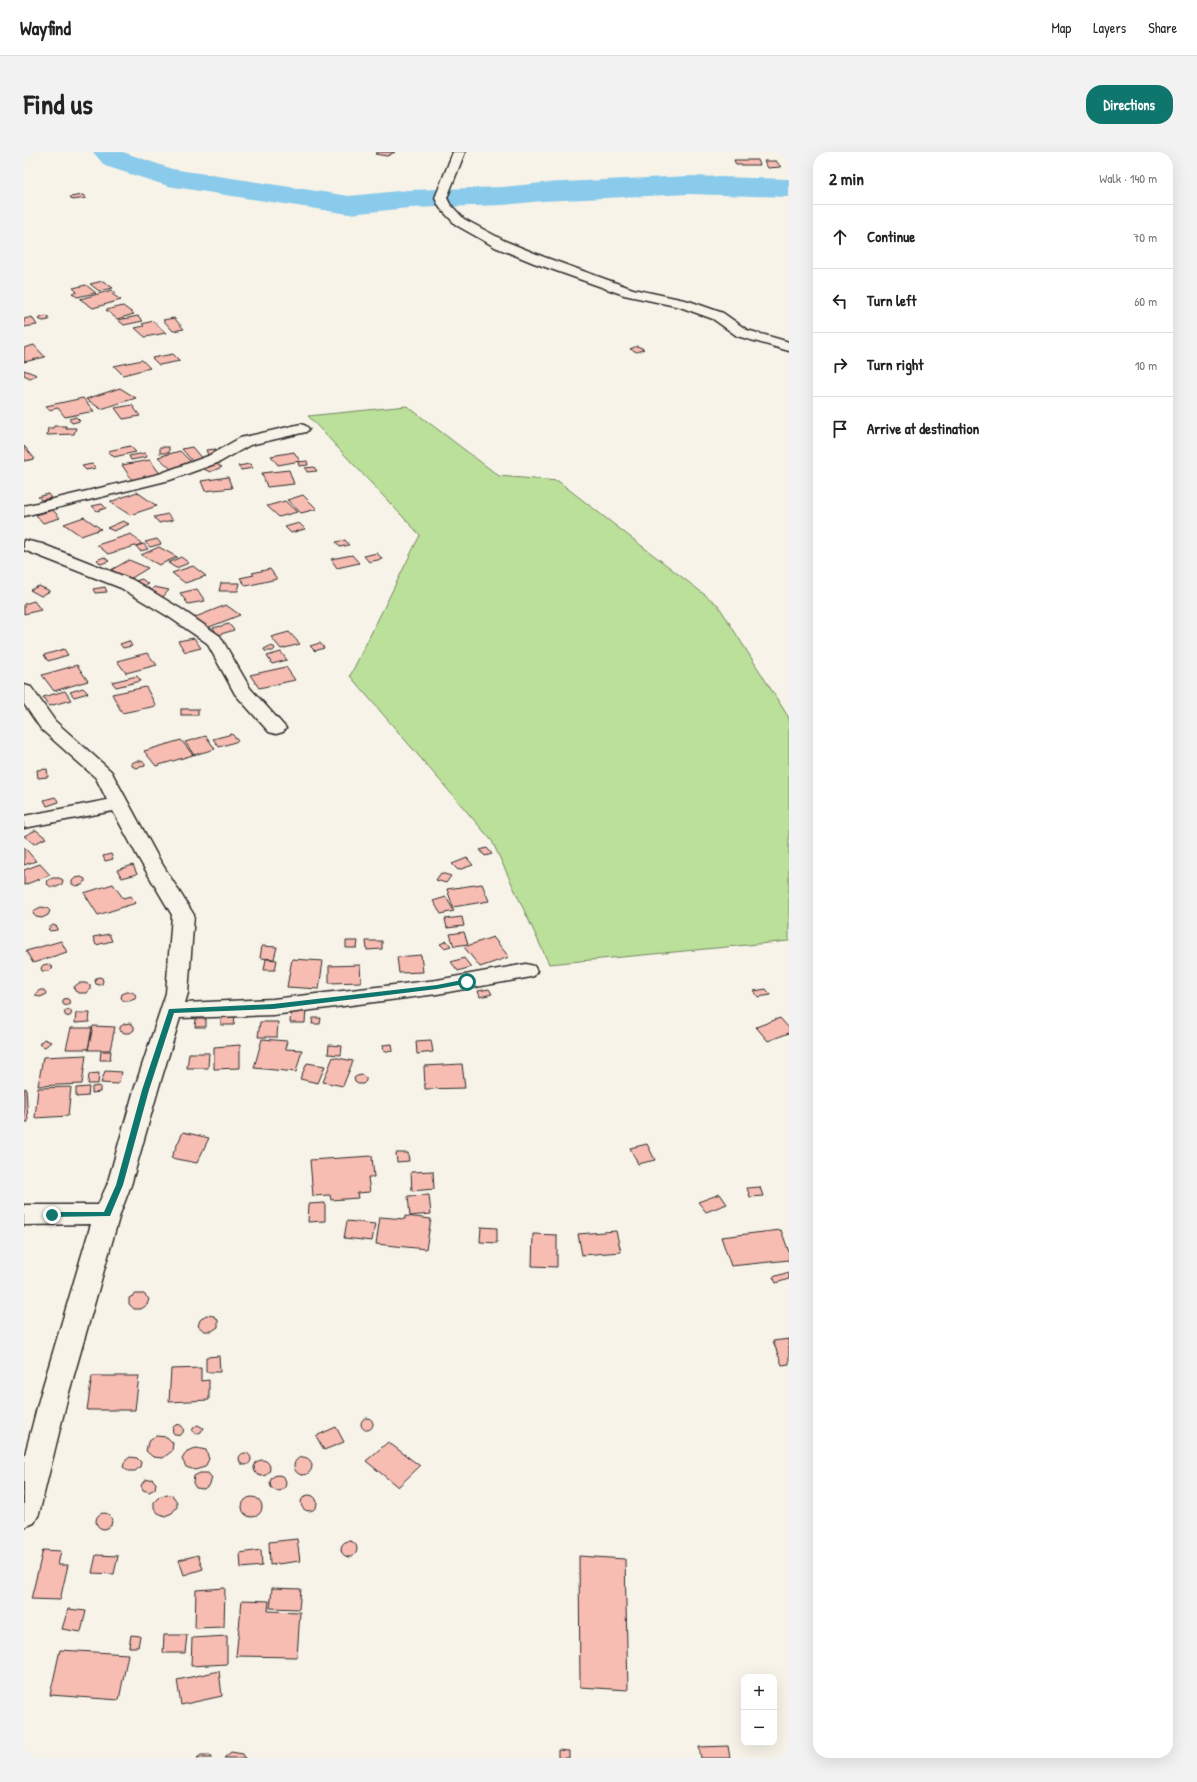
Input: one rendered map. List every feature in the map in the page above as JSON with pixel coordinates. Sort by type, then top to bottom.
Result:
[{"type":"street","points":[[459,152],[441,198],[444,205],[460,222],[500,244],[539,260],[629,292],[684,304],[718,316],[742,333],[789,346]]},
{"type":"street","points":[[24,512],[164,477],[214,459],[245,441],[301,429]]},
{"type":"street","points":[[24,544],[127,584],[175,613],[214,640],[242,690],[276,728]]},
{"type":"street","points":[[24,691],[48,725],[104,776],[149,859],[183,915],[177,993],[146,1090],[119,1185],[107,1214],[54,1396],[24,1514]]},
{"type":"street","points":[[24,822],[119,804]]},
{"type":"street","points":[[172,1011],[273,1007],[437,987],[526,971]]},
{"type":"street","points":[[24,1215],[107,1214]]},
{"type":"green space","points":[[407,406],[499,476],[558,481],[718,605],[789,718],[789,941],[549,964],[492,841],[350,676],[420,535],[308,416]]},
{"type":"building","points":[[378,152],[395,152],[387,156],[375,154]]},
{"type":"building","points":[[734,160],[758,160],[760,165],[736,165]]},
{"type":"building","points":[[764,161],[776,161],[781,167],[768,168]]},
{"type":"building","points":[[83,195],[86,198],[73,200],[70,197]]},
{"type":"building","points":[[103,281],[113,288],[99,291],[90,284]]},
{"type":"building","points":[[86,285],[96,293],[77,297],[72,293],[77,292],[73,288]]},
{"type":"building","points":[[112,290],[115,293],[112,294],[121,300],[93,308],[80,299]]},
{"type":"building","points":[[123,306],[134,314],[117,319],[106,310]]},
{"type":"building","points":[[45,316],[48,317],[49,320],[43,321],[38,319]]},
{"type":"building","points":[[138,316],[143,321],[124,325],[118,320]]},
{"type":"building","points":[[32,317],[37,325],[24,327],[24,319]]},
{"type":"building","points":[[174,318],[184,329],[173,331],[163,320]]},
{"type":"building","points":[[153,321],[166,333],[145,337],[135,328],[144,326],[142,324]]},
{"type":"building","points":[[34,345],[45,357],[24,362],[24,348]]},
{"type":"building","points":[[637,346],[644,349],[637,352],[630,349]]},
{"type":"building","points":[[173,354],[180,361],[159,365],[152,358]]},
{"type":"building","points":[[142,360],[150,368],[123,375],[114,366]]},
{"type":"building","points":[[24,370],[37,375],[30,378],[24,375]]},
{"type":"building","points":[[120,388],[136,398],[101,409],[86,399]]},
{"type":"building","points":[[83,398],[94,411],[65,417],[58,408],[49,410],[46,406]]},
{"type":"building","points":[[132,405],[140,416],[123,419],[115,408]]},
{"type":"building","points":[[76,417],[80,421],[72,423],[69,419]]},
{"type":"building","points":[[54,426],[76,428],[74,434],[47,435],[48,428],[53,428]]},
{"type":"building","points":[[24,446],[35,459],[24,461]]},
{"type":"building","points":[[130,446],[136,452],[114,457],[108,451]]},
{"type":"building","points":[[160,447],[169,447],[169,453],[160,453]]},
{"type":"building","points":[[192,447],[203,460],[193,462],[182,449]]},
{"type":"building","points":[[216,449],[218,454],[208,455],[206,450]]},
{"type":"building","points":[[180,451],[192,463],[171,469],[158,457]]},
{"type":"building","points":[[294,452],[300,461],[278,465],[271,456]]},
{"type":"building","points":[[145,453],[147,457],[131,460],[129,456]]},
{"type":"building","points":[[150,460],[161,475],[132,480],[122,465]]},
{"type":"building","points":[[307,461],[308,465],[299,466],[298,462]]},
{"type":"building","points":[[214,463],[222,467],[210,472],[202,468]]},
{"type":"building","points":[[92,464],[96,468],[86,470],[82,466]]},
{"type":"building","points":[[250,464],[253,468],[241,470],[238,466]]},
{"type":"building","points":[[314,467],[317,471],[307,472],[305,468]]},
{"type":"building","points":[[289,470],[294,484],[267,487],[262,473]]},
{"type":"building","points":[[228,477],[232,488],[205,491],[201,481]]},
{"type":"building","points":[[137,492],[157,506],[130,515],[110,502]]},
{"type":"building","points":[[48,494],[51,498],[41,500],[38,497]]},
{"type":"building","points":[[303,495],[317,509],[301,513],[287,500]]},
{"type":"building","points":[[285,501],[297,512],[279,517],[267,506]]},
{"type":"building","points":[[102,504],[106,508],[97,511],[92,506]]},
{"type":"building","points":[[53,510],[60,518],[43,523],[36,515]]},
{"type":"building","points":[[168,514],[173,520],[159,523],[154,517]]},
{"type":"building","points":[[84,517],[101,529],[81,536],[64,524]]},
{"type":"building","points":[[123,521],[129,524],[114,531],[107,528]]},
{"type":"building","points":[[299,523],[305,529],[291,533],[285,527]]},
{"type":"building","points":[[131,534],[142,544],[108,554],[97,545]]},
{"type":"building","points":[[157,539],[161,544],[150,547],[145,542]]},
{"type":"building","points":[[345,540],[349,545],[340,547],[336,542]]},
{"type":"building","points":[[144,544],[148,549],[140,551],[136,546]]},
{"type":"building","points":[[159,547],[177,557],[159,565],[141,555]]},
{"type":"building","points":[[377,553],[382,559],[369,562],[364,556]]},
{"type":"building","points":[[352,555],[359,563],[337,568],[331,559]]},
{"type":"building","points":[[104,557],[109,561],[101,564],[97,560]]},
{"type":"building","points":[[181,557],[189,563],[176,568],[168,563]]},
{"type":"building","points":[[129,560],[148,568],[130,579],[111,570]]},
{"type":"building","points":[[193,566],[206,576],[185,583],[172,573]]},
{"type":"building","points":[[270,569],[277,579],[246,586],[240,578],[254,575],[252,573]]},
{"type":"building","points":[[142,579],[148,584],[140,587],[135,581]]},
{"type":"building","points":[[221,583],[240,583],[238,591],[219,591]]},
{"type":"building","points":[[39,586],[50,591],[41,596],[30,590]]},
{"type":"building","points":[[105,587],[107,592],[95,593],[93,589]]},
{"type":"building","points":[[154,587],[169,590],[163,597],[148,595]]},
{"type":"building","points":[[197,589],[205,601],[188,604],[180,593]]},
{"type":"building","points":[[34,601],[41,610],[24,614],[24,604]]},
{"type":"building","points":[[226,605],[240,615],[207,628],[193,618]]},
{"type":"building","points":[[229,624],[234,630],[218,635],[213,628]]},
{"type":"building","points":[[289,632],[300,644],[281,649],[271,637]]},
{"type":"building","points":[[194,638],[201,648],[185,652],[178,641]]},
{"type":"building","points":[[129,641],[132,646],[123,648],[120,644]]},
{"type":"building","points":[[320,643],[324,648],[315,651],[310,646]]},
{"type":"building","points":[[270,646],[274,647],[275,649],[273,651],[265,651],[264,649]]},
{"type":"building","points":[[64,649],[68,655],[48,661],[44,655]]},
{"type":"building","points":[[281,652],[287,660],[272,664],[267,656]]},
{"type":"building","points":[[147,653],[157,665],[126,673],[117,661]]},
{"type":"building","points":[[77,665],[88,681],[54,691],[42,675]]},
{"type":"building","points":[[286,667],[295,680],[259,688],[250,675]]},
{"type":"building","points":[[137,676],[141,681],[116,687],[112,682]]},
{"type":"building","points":[[146,687],[156,706],[122,713],[112,694]]},
{"type":"building","points":[[83,688],[88,693],[74,697],[70,692]]},
{"type":"building","points":[[65,691],[71,700],[49,706],[43,697]]},
{"type":"building","points":[[181,709],[198,709],[198,715],[181,715]]},
{"type":"building","points":[[232,734],[238,741],[219,747],[213,739]]},
{"type":"building","points":[[206,736],[215,749],[194,755],[185,742]]},
{"type":"building","points":[[181,740],[193,755],[156,766],[144,751]]},
{"type":"building","points":[[136,761],[145,763],[145,766],[136,768],[132,766],[132,763]]},
{"type":"building","points":[[47,769],[48,777],[38,778],[37,770]]},
{"type":"building","points":[[55,797],[59,802],[47,806],[44,800]]},
{"type":"building","points":[[36,830],[46,838],[34,844],[24,836]]},
{"type":"building","points":[[24,847],[36,861],[24,865]]},
{"type":"building","points":[[487,848],[492,854],[485,856],[480,850]]},
{"type":"building","points":[[111,854],[113,859],[105,861],[103,856]]},
{"type":"building","points":[[467,858],[473,865],[458,870],[452,864]]},
{"type":"building","points":[[40,864],[50,875],[24,885],[24,870]]},
{"type":"building","points":[[133,865],[137,874],[122,878],[117,870]]},
{"type":"building","points":[[441,873],[451,876],[446,883],[436,880]]},
{"type":"building","points":[[81,877],[85,879],[85,882],[82,885],[76,886],[72,884],[72,881],[75,878]]},
{"type":"building","points":[[53,878],[63,880],[62,884],[57,887],[51,887],[47,884],[48,880]]},
{"type":"building","points":[[113,884],[123,898],[131,896],[136,903],[98,915],[84,893]]},
{"type":"building","points":[[482,884],[489,901],[453,907],[447,889]]},
{"type":"building","points":[[446,897],[454,911],[441,914],[433,901]]},
{"type":"building","points":[[41,907],[47,908],[50,911],[48,915],[42,918],[36,917],[33,914],[35,910]]},
{"type":"building","points":[[462,917],[464,926],[447,928],[445,919]]},
{"type":"building","points":[[53,925],[58,928],[57,930],[50,931],[48,929]]},
{"type":"building","points":[[464,932],[468,944],[454,946],[450,934]]},
{"type":"building","points":[[109,934],[112,941],[96,945],[93,937]]},
{"type":"building","points":[[493,937],[509,957],[480,967],[464,947]]},
{"type":"building","points":[[61,941],[67,952],[33,963],[26,951]]},
{"type":"building","points":[[346,941],[358,941],[357,948],[346,948]]},
{"type":"building","points":[[366,941],[382,941],[382,949],[367,950]]},
{"type":"building","points":[[447,941],[451,946],[444,948],[440,944]]},
{"type":"building","points":[[262,946],[277,947],[274,959],[260,958]]},
{"type":"building","points":[[421,955],[423,972],[399,973],[397,957]]},
{"type":"building","points":[[464,958],[471,967],[458,971],[451,962]]},
{"type":"building","points":[[266,959],[277,960],[275,970],[264,970]]},
{"type":"building","points":[[292,959],[323,961],[319,989],[287,987]]},
{"type":"building","points":[[48,964],[53,968],[50,971],[42,971],[41,968],[43,965]]},
{"type":"building","points":[[360,965],[361,982],[329,983],[329,966]]},
{"type":"building","points":[[99,977],[102,978],[102,984],[99,985],[96,984],[95,981],[96,978]]},
{"type":"building","points":[[79,983],[90,985],[90,989],[86,993],[79,993],[75,991],[74,987]]},
{"type":"building","points":[[489,989],[492,994],[480,997],[478,991]]},
{"type":"building","points":[[766,989],[771,995],[758,997],[754,991]]},
{"type":"building","points":[[40,990],[44,990],[46,993],[45,995],[40,997],[36,996],[36,993]]},
{"type":"building","points":[[132,992],[136,995],[135,999],[124,1001],[121,998],[122,994]]},
{"type":"building","points":[[66,999],[69,1002],[66,1005],[63,1002]]},
{"type":"building","points":[[306,1008],[305,1023],[290,1023],[291,1009]]},
{"type":"building","points":[[68,1009],[71,1010],[71,1016],[68,1017],[65,1016],[64,1013],[65,1010]]},
{"type":"building","points":[[76,1013],[90,1013],[89,1022],[75,1023]]},
{"type":"building","points":[[235,1016],[234,1025],[221,1025],[221,1017]]},
{"type":"building","points":[[313,1018],[321,1018],[320,1024],[312,1024]]},
{"type":"building","points":[[780,1018],[789,1028],[789,1033],[768,1041],[756,1027]]},
{"type":"building","points":[[196,1019],[206,1019],[206,1027],[195,1027]]},
{"type":"building","points":[[260,1022],[278,1022],[277,1037],[258,1037]]},
{"type":"building","points":[[130,1023],[134,1026],[134,1030],[130,1033],[120,1031],[120,1027],[124,1024]]},
{"type":"building","points":[[93,1026],[115,1027],[110,1050],[88,1050]]},
{"type":"building","points":[[71,1028],[92,1028],[88,1049],[66,1049]]},
{"type":"building","points":[[44,1039],[51,1042],[45,1047],[39,1044]]},
{"type":"building","points":[[262,1039],[287,1041],[285,1049],[302,1050],[296,1072],[254,1068]]},
{"type":"building","points":[[431,1040],[433,1052],[417,1054],[416,1041]]},
{"type":"building","points":[[392,1044],[393,1051],[384,1052],[383,1045]]},
{"type":"building","points":[[240,1045],[240,1068],[214,1069],[214,1047]]},
{"type":"building","points":[[329,1045],[342,1046],[341,1055],[328,1054]]},
{"type":"building","points":[[101,1051],[111,1051],[110,1060],[100,1060]]},
{"type":"building","points":[[189,1053],[209,1053],[208,1068],[187,1068]]},
{"type":"building","points":[[86,1055],[82,1084],[38,1086],[43,1057]]},
{"type":"building","points":[[333,1057],[353,1061],[343,1086],[323,1082]]},
{"type":"building","points":[[307,1063],[325,1066],[318,1083],[300,1079]]},
{"type":"building","points":[[462,1064],[465,1088],[425,1089],[424,1066]]},
{"type":"building","points":[[105,1071],[122,1072],[118,1084],[101,1083]]},
{"type":"building","points":[[99,1073],[98,1084],[88,1084],[89,1074]]},
{"type":"building","points":[[362,1075],[366,1078],[366,1081],[363,1084],[358,1084],[355,1082],[354,1078]]},
{"type":"building","points":[[100,1086],[100,1092],[92,1093],[92,1087]]},
{"type":"building","points":[[71,1087],[68,1116],[35,1118],[38,1088]]},
{"type":"building","points":[[89,1087],[88,1096],[76,1097],[76,1088]]},
{"type":"building","points":[[26,1088],[28,1122],[24,1122],[24,1089]]},
{"type":"building","points":[[183,1132],[209,1138],[197,1163],[171,1158]]},
{"type":"building","points":[[647,1144],[655,1160],[638,1164],[630,1148]]},
{"type":"building","points":[[396,1153],[408,1153],[409,1161],[397,1162]]},
{"type":"building","points":[[372,1156],[374,1177],[368,1177],[370,1192],[357,1193],[358,1198],[331,1200],[330,1195],[313,1196],[310,1160]]},
{"type":"building","points":[[433,1171],[434,1189],[412,1191],[411,1172]]},
{"type":"building","points":[[760,1187],[763,1196],[750,1197],[747,1188]]},
{"type":"building","points":[[720,1194],[727,1204],[706,1212],[698,1202]]},
{"type":"building","points":[[429,1195],[431,1214],[410,1216],[408,1196]]},
{"type":"building","points":[[325,1203],[325,1221],[308,1222],[309,1204]]},
{"type":"building","points":[[405,1216],[431,1219],[426,1249],[376,1244],[380,1217],[405,1219]]},
{"type":"building","points":[[347,1221],[375,1224],[372,1241],[344,1238]]},
{"type":"building","points":[[481,1227],[497,1228],[497,1243],[480,1242]]},
{"type":"building","points":[[781,1230],[789,1252],[789,1260],[731,1266],[721,1237]]},
{"type":"building","points":[[616,1231],[621,1252],[582,1255],[578,1234]]},
{"type":"building","points":[[533,1234],[557,1235],[557,1267],[532,1266]]},
{"type":"building","points":[[789,1272],[789,1279],[776,1283],[773,1277]]},
{"type":"building","points":[[136,1294],[144,1294],[149,1299],[147,1305],[141,1309],[134,1309],[129,1304],[129,1298]]},
{"type":"building","points":[[206,1315],[214,1316],[218,1320],[218,1327],[212,1331],[204,1331],[198,1326],[200,1320]]},
{"type":"building","points":[[789,1339],[789,1364],[782,1365],[773,1341]]},
{"type":"building","points":[[219,1356],[220,1372],[206,1372],[206,1357]]},
{"type":"building","points":[[201,1368],[201,1381],[209,1380],[209,1400],[169,1402],[171,1369]]},
{"type":"building","points":[[92,1376],[139,1376],[135,1410],[87,1410]]},
{"type":"building","points":[[365,1418],[369,1418],[373,1424],[369,1430],[365,1430],[361,1426],[361,1422]]},
{"type":"building","points":[[178,1424],[182,1426],[184,1430],[182,1434],[178,1436],[174,1434],[172,1430],[174,1426]]},
{"type":"building","points":[[198,1425],[203,1428],[201,1432],[196,1434],[192,1431],[194,1427]]},
{"type":"building","points":[[336,1427],[344,1442],[324,1450],[316,1436]]},
{"type":"building","points":[[156,1436],[167,1437],[173,1443],[172,1451],[163,1458],[153,1457],[146,1451],[148,1442]]},
{"type":"building","points":[[388,1442],[420,1466],[398,1487],[366,1461]]},
{"type":"building","points":[[196,1448],[206,1450],[209,1459],[205,1467],[195,1470],[186,1467],[182,1459],[187,1451]]},
{"type":"building","points":[[245,1453],[249,1455],[251,1459],[249,1463],[245,1465],[241,1463],[239,1459],[241,1455]]},
{"type":"building","points":[[130,1457],[137,1458],[141,1462],[140,1467],[135,1471],[128,1471],[123,1467],[125,1461]]},
{"type":"building","points":[[303,1457],[309,1460],[312,1466],[309,1472],[303,1475],[297,1472],[294,1466],[297,1460]]},
{"type":"building","points":[[262,1460],[268,1462],[270,1468],[268,1474],[262,1476],[256,1474],[254,1468],[256,1462]]},
{"type":"building","points":[[200,1473],[208,1473],[212,1478],[210,1484],[204,1489],[196,1488],[193,1483],[194,1476]]},
{"type":"building","points":[[278,1475],[285,1480],[286,1483],[281,1490],[278,1491],[271,1486],[270,1483],[275,1476]]},
{"type":"building","points":[[152,1479],[156,1483],[155,1489],[149,1492],[143,1490],[141,1485],[145,1480]]},
{"type":"building","points":[[167,1494],[173,1496],[177,1502],[177,1507],[172,1513],[165,1516],[158,1513],[154,1508],[154,1502],[159,1497]]},
{"type":"building","points":[[309,1495],[315,1497],[317,1503],[315,1509],[309,1511],[303,1509],[301,1503],[303,1497]]},
{"type":"building","points":[[252,1497],[259,1500],[262,1507],[259,1514],[252,1517],[245,1514],[242,1507],[245,1500]]},
{"type":"building","points":[[101,1513],[107,1513],[112,1518],[110,1527],[107,1529],[101,1529],[96,1524],[96,1518]]},
{"type":"building","points":[[297,1539],[300,1561],[270,1565],[269,1542]]},
{"type":"building","points":[[346,1541],[352,1541],[357,1546],[355,1555],[352,1557],[346,1557],[341,1552],[341,1546]]},
{"type":"building","points":[[43,1550],[61,1551],[58,1565],[68,1565],[60,1600],[31,1599]]},
{"type":"building","points":[[261,1550],[262,1566],[241,1568],[240,1553]]},
{"type":"building","points":[[96,1555],[118,1556],[114,1574],[92,1573]]},
{"type":"building","points":[[198,1555],[203,1569],[184,1575],[179,1560]]},
{"type":"building","points":[[579,1556],[625,1559],[628,1690],[580,1687]]},
{"type":"building","points":[[225,1588],[224,1627],[195,1628],[196,1590]]},
{"type":"building","points":[[272,1588],[301,1589],[299,1609],[270,1608]]},
{"type":"building","points":[[242,1600],[269,1601],[268,1611],[300,1612],[297,1657],[236,1656]]},
{"type":"building","points":[[68,1609],[86,1611],[81,1632],[62,1629]]},
{"type":"building","points":[[131,1635],[140,1636],[138,1647],[129,1647]]},
{"type":"building","points":[[164,1635],[187,1635],[185,1653],[163,1653]]},
{"type":"building","points":[[227,1636],[227,1664],[191,1666],[192,1638]]},
{"type":"building","points":[[60,1650],[128,1654],[119,1700],[50,1695]]},
{"type":"building","points":[[219,1671],[222,1696],[181,1705],[177,1680]]},
{"type":"building","points":[[728,1746],[730,1758],[701,1758],[699,1747]]},
{"type":"building","points":[[558,1750],[569,1751],[569,1758],[558,1758]]},
{"type":"building","points":[[231,1752],[243,1754],[245,1758],[224,1758]]},
{"type":"building","points":[[201,1755],[210,1755],[212,1758],[197,1758]]},
{"type":"waterway","points":[[107,152],[115,160],[168,177],[349,205],[409,199],[503,196],[542,192],[689,185],[789,188]]},
{"type":"route","points":[[52,1215],[107,1214],[119,1185],[146,1090],[172,1011],[273,1007],[467,982]]}]
